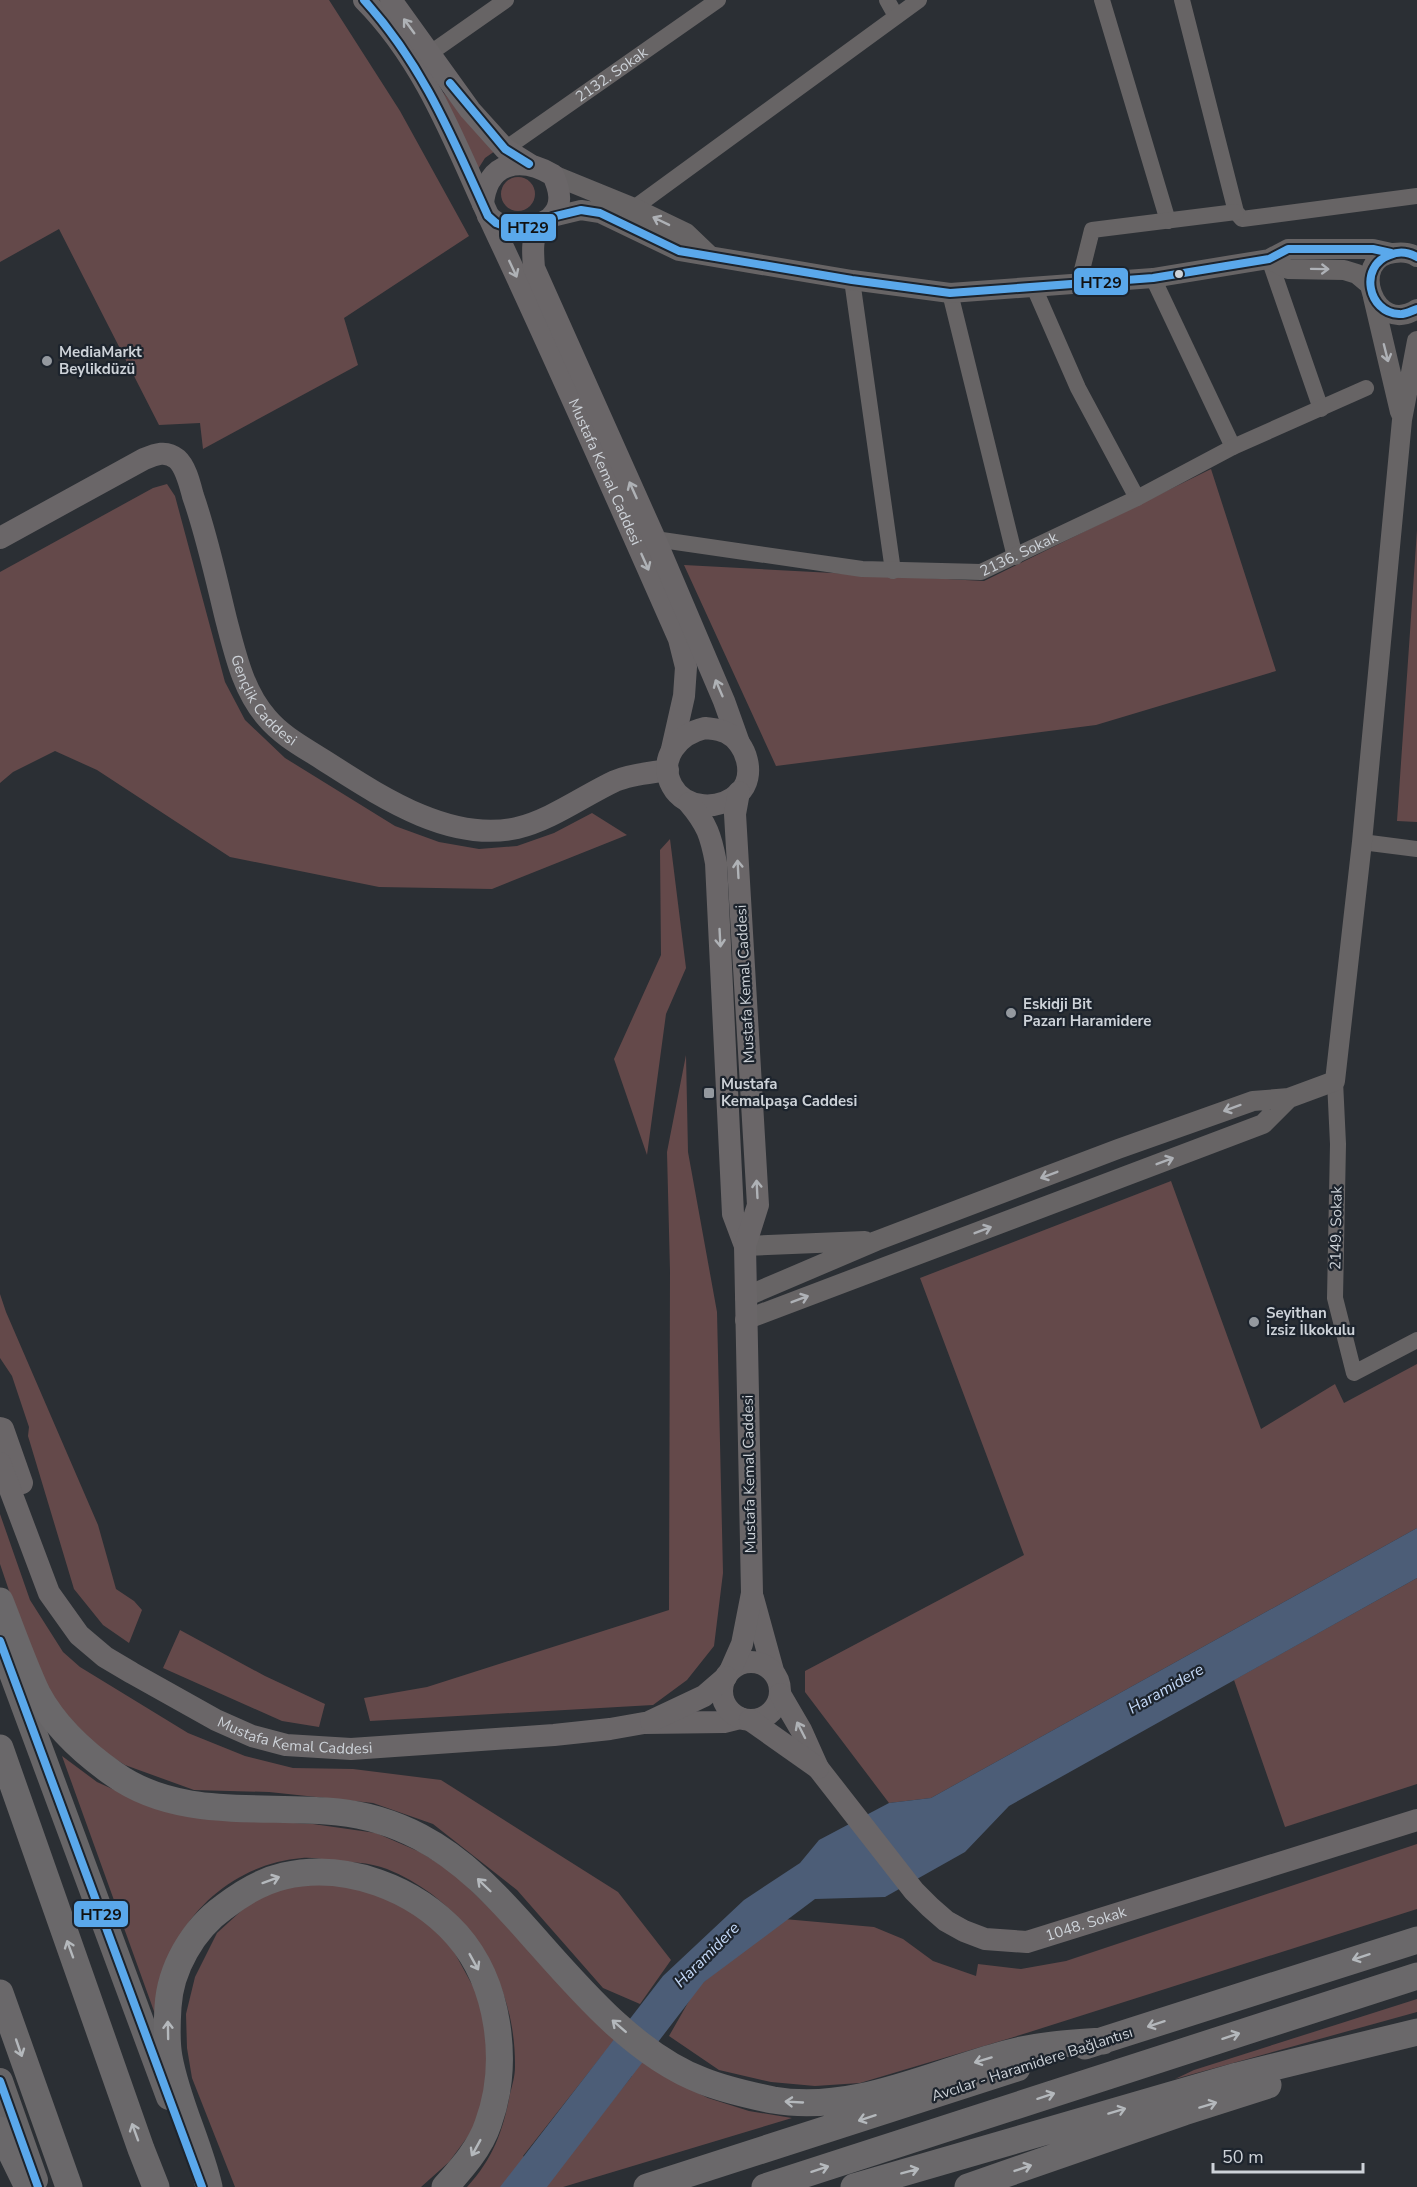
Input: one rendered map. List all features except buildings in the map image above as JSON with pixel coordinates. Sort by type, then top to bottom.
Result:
[{"type":"highway","points":[[0,1601],[38,1694],[52,1716],[76,1742],[118,1777],[137,1787],[173,1800],[199,1806],[338,1812],[396,1826],[422,1838],[452,1857],[507,1906],[616,2024],[672,2065],[700,2080],[749,2095],[779,2101],[814,2103],[892,2089],[986,2059],[1037,2046],[1103,2041]]},
{"type":"highway","points":[[0,1748],[156,2187]]},
{"type":"highway","points":[[209,2187],[204,2166],[178,2094],[169,2056],[168,2004],[173,1978],[198,1932],[214,1914],[256,1886],[283,1876],[304,1873],[339,1873],[367,1878],[396,1890],[438,1917],[457,1935],[482,1975],[498,2033],[499,2071],[496,2098],[488,2126],[469,2160],[445,2187]]},
{"type":"highway","name":"Avcılar - Haramidere Bağlantısı","points":[[647,2187],[1417,1940]]},
{"type":"highway","points":[[765,2187],[1417,1976]]},
{"type":"highway","points":[[0,1993],[69,2187]]},
{"type":"highway","points":[[854,2187],[1237,2076],[1417,2033]]},
{"type":"highway","points":[[968,2187],[1417,2033]]},
{"type":"highway","points":[[0,2130],[28,2187]]},
{"type":"main road","name":"Mustafa Kemal Caddesi","points":[[364,0],[394,33],[433,95],[679,639],[686,667],[684,696],[670,759]]},
{"type":"main road","points":[[391,0],[470,110],[505,149],[553,175],[560,194],[557,209],[546,221],[515,230],[496,223],[486,210],[484,195],[494,176],[513,163],[529,164]]},
{"type":"main road","name":"Mustafa Kemal Caddesi","points":[[546,221],[535,238],[534,268],[655,539],[724,700],[739,743]]},
{"type":"main road","name":"Gençlik Caddesi","points":[[0,538],[144,459],[158,453],[170,454],[179,460],[199,512],[235,654],[248,689],[267,718],[288,737],[347,775],[408,810],[435,821],[497,831],[519,828],[616,781],[670,759]]},
{"type":"main road","points":[[705,728],[718,729],[729,733],[739,743],[745,752],[748,771],[739,792],[725,801],[701,806],[689,803],[679,796],[672,786],[670,759],[681,738],[692,731],[705,728]]},
{"type":"main road","name":"Mustafa Kemal Caddesi","points":[[644,1724],[704,1696],[729,1673],[742,1644],[752,1593],[745,1246],[758,1205],[735,814],[739,792]]},
{"type":"main road","name":"Mustafa Kemal Caddesi","points":[[689,803],[702,818],[711,836],[716,863],[733,1214],[745,1246]]},
{"type":"main road","name":"Mustafa Kemal Caddesi","points":[[0,1428],[7,1438],[27,1502],[28,1538]]},
{"type":"main road","name":"Mustafa Kemal Caddesi","points":[[0,1463],[49,1593],[79,1635],[105,1657],[216,1720],[252,1736],[286,1744],[351,1749],[554,1735],[644,1724],[690,1724],[745,1719]]},
{"type":"main road","name":"Mustafa Kemal Caddesi","points":[[752,1593],[773,1671]]},
{"type":"main road","points":[[0,1641],[202,2187]]},
{"type":"main road","points":[[748,1661],[766,1665],[773,1671],[780,1694],[774,1710],[767,1715],[745,1719],[732,1713],[726,1705],[722,1686],[729,1673],[748,1661]]},
{"type":"main road","name":"1048. Sokak","points":[[780,1694],[801,1730],[818,1768],[914,1891],[946,1921],[985,1939],[1028,1942],[1417,1820]]},
{"type":"main road","name":"1048. Sokak","points":[[745,1719],[818,1768]]},
{"type":"main road","points":[[0,2081],[38,2187]]},
{"type":"street","points":[[429,54],[506,0]]},
{"type":"street","name":"2132. Sokak","points":[[505,149],[718,0]]},
{"type":"street","points":[[887,0],[896,16]]},
{"type":"street","points":[[634,208],[919,0]]},
{"type":"street","points":[[1102,0],[1168,221]]},
{"type":"street","points":[[1182,0],[1236,212],[1242,219],[1417,196]]},
{"type":"street","points":[[553,175],[634,208],[686,233],[709,255]]},
{"type":"street","points":[[546,221],[581,210],[600,213],[679,251],[852,280],[950,293],[1153,278],[1269,259],[1288,249],[1373,249],[1416,255]]},
{"type":"street","points":[[1080,282],[1092,231],[1236,212]]},
{"type":"street","points":[[1391,253],[1382,257],[1374,265],[1371,290],[1402,420]]},
{"type":"street","points":[[1269,259],[1288,269],[1344,270],[1357,274],[1371,290],[1383,310],[1393,314],[1403,314],[1417,309]]},
{"type":"street","points":[[1269,259],[1321,409]]},
{"type":"street","points":[[1153,278],[1233,447]]},
{"type":"street","points":[[852,280],[893,571]]},
{"type":"street","points":[[1034,285],[1078,388],[1137,498]]},
{"type":"street","points":[[950,293],[1015,557]]},
{"type":"street","points":[[745,1309],[876,1241],[1253,1101],[1289,1098],[1335,1081],[1362,842],[1402,420],[1417,341]]},
{"type":"street","name":"2136. Sokak","points":[[655,539],[862,569],[981,572],[1137,498],[1233,447],[1366,388]]},
{"type":"street","points":[[1362,842],[1417,849]]},
{"type":"street","name":"2149. Sokak","points":[[1335,1081],[1338,1144],[1335,1298],[1354,1373],[1417,1340]]},
{"type":"street","points":[[745,1309],[1263,1124],[1289,1098]]},
{"type":"street","points":[[745,1246],[876,1241]]},
{"type":"shaded area","points":[[0,0],[329,0],[400,111],[469,236],[344,318],[358,365],[203,449],[200,423],[159,425],[59,229],[0,262]]},
{"type":"shaded area","points":[[440,89],[495,151],[485,158],[478,169]]},
{"type":"shaded area","points":[[518,177],[530,182],[535,194],[530,206],[518,211],[506,206],[501,194],[506,182]]},
{"type":"shaded area","points":[[1211,469],[1276,671],[1096,725],[776,766],[684,565],[984,581]]},
{"type":"shaded area","points":[[167,484],[175,496],[225,682],[245,720],[285,758],[395,826],[439,842],[479,849],[517,846],[554,833],[592,813],[627,835],[492,889],[379,887],[230,857],[97,770],[55,751],[13,772],[0,783],[0,572],[153,488]]},
{"type":"shaded area","points":[[1417,530],[1417,822],[1397,821]]},
{"type":"shaded area","points":[[670,839],[686,968],[666,1014],[647,1155],[614,1059],[661,955],[660,850]]},
{"type":"shaded area","points":[[686,1055],[688,1152],[717,1312],[723,1573],[714,1646],[687,1680],[653,1705],[370,1721],[364,1698],[427,1687],[669,1610],[670,1271],[667,1152]]},
{"type":"shaded area","points":[[1171,1181],[1261,1429],[1335,1384],[1344,1403],[1417,1364],[1417,1528],[931,1798],[889,1803],[805,1692],[805,1671],[1024,1555],[920,1278]]},
{"type":"shaded area","points":[[0,1294],[98,1525],[116,1589],[134,1601],[142,1610],[129,1643],[103,1625],[74,1589],[28,1436],[29,1427],[12,1376],[0,1358]]},
{"type":"shaded area","points":[[0,1514],[30,1600],[63,1652],[80,1667],[188,1733],[245,1756],[293,1768],[353,1769],[441,1780],[618,1892],[671,1960],[640,2004],[603,1988],[517,1890],[433,1824],[373,1803],[269,1792],[194,1790],[125,1765],[103,1751],[81,1731],[54,1699],[26,1641],[0,1564]]},
{"type":"shaded area","points":[[1417,1578],[1417,1784],[1285,1827],[1234,1680]]},
{"type":"shaded area","points":[[180,1630],[265,1676],[325,1704],[319,1727],[282,1721],[163,1668]]},
{"type":"shaded area","points":[[62,1756],[97,1782],[128,1796],[255,1821],[313,1824],[376,1833],[420,1852],[452,1872],[665,2077],[708,2098],[749,2111],[792,2118],[563,2187],[467,2187],[484,2166],[496,2144],[513,2081],[515,2067],[513,2035],[507,2004],[482,1948],[463,1923],[416,1883],[387,1869],[366,1864],[312,1858],[283,1861],[248,1873],[216,1893],[190,1920],[178,1939],[155,2014]],"holes":[[[604,2053],[632,2076],[550,2179],[523,2156]]]},
{"type":"shaded area","points":[[1417,1844],[1417,1909],[1014,2037],[860,2083],[815,2086],[771,2082],[719,2070],[669,2036],[697,1987],[784,1919],[874,1927],[903,1939],[933,1961],[976,1976],[978,1964],[1021,1969],[1066,1961]]},
{"type":"shaded area","points":[[327,1883],[368,1891],[409,1905],[447,1939],[486,2010],[488,2081],[477,2124],[449,2162],[421,2187],[235,2187],[192,2078],[187,2048],[186,2014],[195,1977],[217,1933],[252,1901],[287,1887]]},
{"type":"shaded area","points":[[1417,1999],[1417,2012],[1175,2079],[1194,2070]]},
{"type":"water","name":"Haramidere","points":[[1417,1528],[1417,1578],[1009,1806],[965,1852],[885,1897],[815,1899],[704,1982],[547,2187],[500,2187],[663,1976],[744,1900],[800,1863],[819,1840],[889,1803],[931,1798]]},
{"type":"transit line","name":"HT29","points":[[364,0],[385,25],[420,76],[449,130],[488,216],[496,223],[515,230],[541,225],[552,217],[581,210],[600,213],[679,251],[852,280],[950,293],[1153,278],[1269,259],[1288,249],[1373,249],[1391,253]]},
{"type":"transit line","name":"HT29","points":[[450,83],[505,149],[529,164]]},
{"type":"transit line","name":"HT29","points":[[1417,257],[1404,253],[1390,255],[1380,261],[1371,278],[1374,298],[1388,312],[1401,314],[1417,309]]},
{"type":"transit line","name":"HT29","points":[[0,1641],[202,2187]]},
{"type":"transit line","name":"HT29","points":[[0,2081],[38,2187]]},
{"type":"place","name":"MediaMarkt Beylikdüzü","points":[[47,361]]},
{"type":"place","name":"Eskidji Bit Pazarı Haramidere","points":[[1011,1013]]},
{"type":"place","name":"Mustafa Kemalpaşa Caddesi","points":[[709,1093]]},
{"type":"place","name":"Seyithan İzsiz İlkokulu","points":[[1254,1322]]}]
